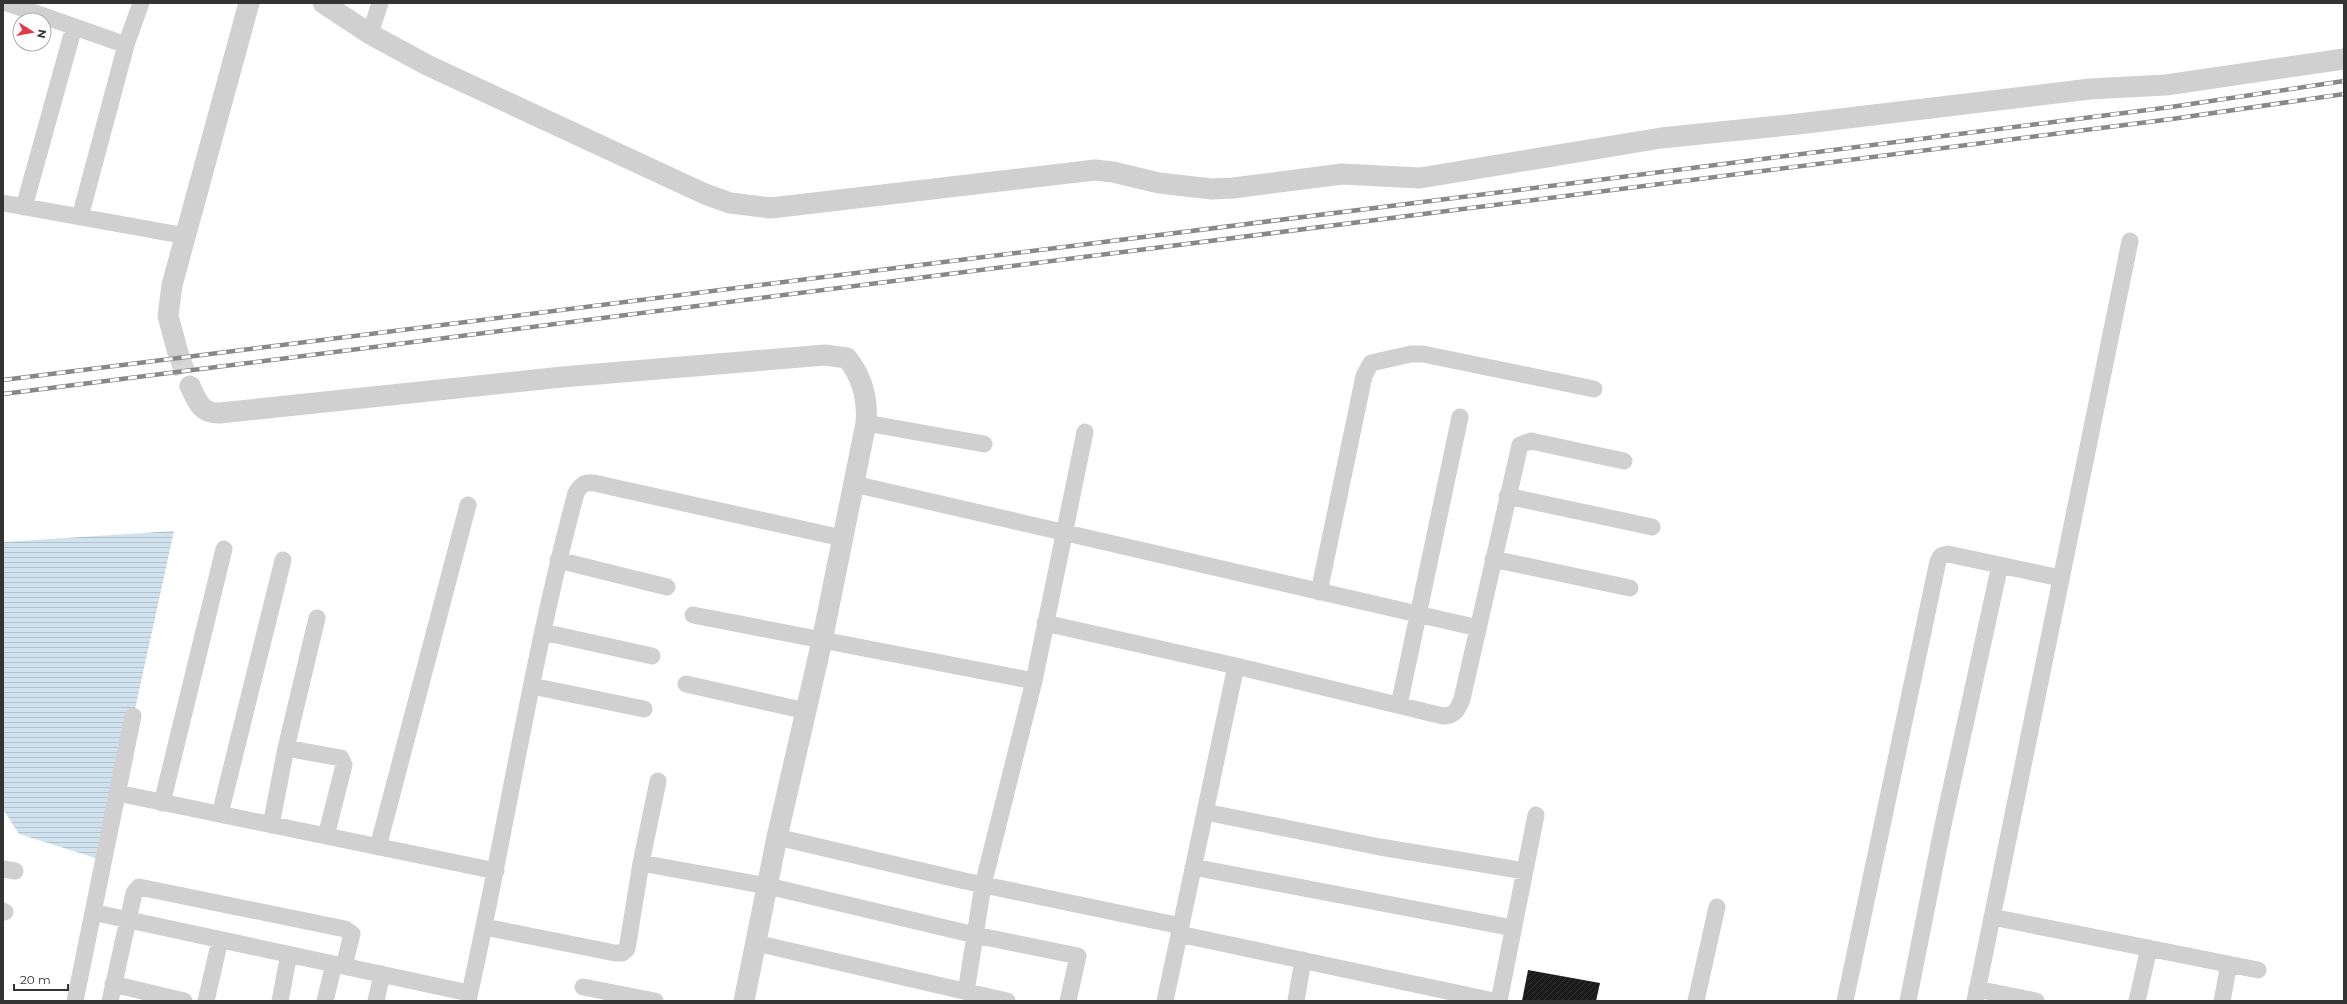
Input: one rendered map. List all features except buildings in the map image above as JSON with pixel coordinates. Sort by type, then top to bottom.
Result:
[{"type":"street","points":[[7,3],[126,44]]},
{"type":"street","points":[[80,217],[126,44],[141,3]]},
{"type":"street","points":[[178,353],[168,316],[172,285],[249,3]]},
{"type":"street","points":[[323,3],[370,34],[426,65],[705,194],[730,203],[771,208],[1095,170],[1113,172],[1159,183],[1212,189],[1234,188],[1342,174],[1426,178],[1661,138],[1798,124],[2090,89],[2166,85],[2344,59]]},
{"type":"street","points":[[370,34],[380,3]]},
{"type":"street","points":[[24,207],[74,27]]},
{"type":"street","points":[[3,203],[186,236]]},
{"type":"street","points":[[2036,1001],[1976,995],[2130,241]]},
{"type":"street","points":[[1319,592],[1364,376],[1371,363],[1411,354],[1423,354],[1594,389]]},
{"type":"street","points":[[190,386],[198,404],[204,411],[220,413],[562,376],[837,355],[847,358],[854,367],[866,394],[866,423],[822,641],[777,837],[744,1001]]},
{"type":"street","points":[[1399,706],[1460,417]]},
{"type":"street","points":[[866,423],[984,444]]},
{"type":"street","points":[[966,992],[984,885],[1034,681],[1063,533],[1085,432]]},
{"type":"street","points":[[1046,623],[1236,666],[1399,706],[1443,716],[1451,716],[1456,713],[1462,699],[1507,496],[1520,445],[1525,442],[1539,443],[1624,461]]},
{"type":"street","points":[[101,914],[382,974],[469,997],[496,871],[558,560],[576,492],[581,485],[587,482],[842,538]]},
{"type":"street","points":[[854,484],[1417,616],[1478,628]]},
{"type":"street","points":[[1507,496],[1652,527]]},
{"type":"street","points":[[378,847],[468,505]]},
{"type":"street","points":[[162,803],[224,549]]},
{"type":"street","points":[[1846,1001],[1938,561],[1941,556],[1948,554],[2060,578]]},
{"type":"street","points":[[1493,559],[1630,588]]},
{"type":"street","points":[[220,814],[283,560]]},
{"type":"street","points":[[558,560],[667,587]]},
{"type":"street","points":[[1908,1001],[1945,817],[2000,565]]},
{"type":"street","points":[[693,615],[1034,681]]},
{"type":"street","points":[[271,825],[286,748],[317,618]]},
{"type":"street","points":[[543,632],[652,656]]},
{"type":"street","points":[[1165,1001],[1236,666]]},
{"type":"street","points":[[686,684],[806,711]]},
{"type":"street","points":[[532,686],[644,709]]},
{"type":"street","points":[[74,1001],[133,716]]},
{"type":"street","points":[[286,748],[341,758],[344,765],[326,836]]},
{"type":"street","points":[[484,927],[622,953],[629,943],[641,863],[658,781]]},
{"type":"street","points":[[127,795],[496,871]]},
{"type":"street","points":[[1205,812],[1380,847],[1525,871]]},
{"type":"street","points":[[1499,1001],[1536,815]]},
{"type":"street","points":[[777,837],[1180,930],[1302,960],[1494,1001]]},
{"type":"street","points":[[641,863],[768,886],[975,935],[1078,956],[1068,1001]]},
{"type":"street","points":[[1194,867],[1513,928]]},
{"type":"street","points":[[110,1001],[127,920],[134,893],[139,887],[345,929],[352,934],[326,1001]]},
{"type":"street","points":[[1696,1001],[1716,907]]},
{"type":"street","points":[[1992,917],[2258,970]]},
{"type":"street","points":[[206,1001],[220,940]]},
{"type":"street","points":[[756,943],[1007,1001]]},
{"type":"street","points":[[2138,1001],[2149,948]]},
{"type":"street","points":[[280,1001],[289,954]]},
{"type":"street","points":[[1296,1001],[1302,960]]},
{"type":"street","points":[[2222,1001],[2229,964]]},
{"type":"street","points":[[376,1001],[382,974]]},
{"type":"street","points":[[113,984],[184,1001]]},
{"type":"street","points":[[583,987],[656,1001]]},
{"type":"water","points":[[174,531],[102,860],[19,834],[3,809],[3,542]]},
{"type":"tunnel","points":[[178,353],[190,386]]},
{"type":"railway","points":[[3,380],[2171,107],[2344,81]]},
{"type":"railway","points":[[3,394],[2172,119],[2344,94]]}]
